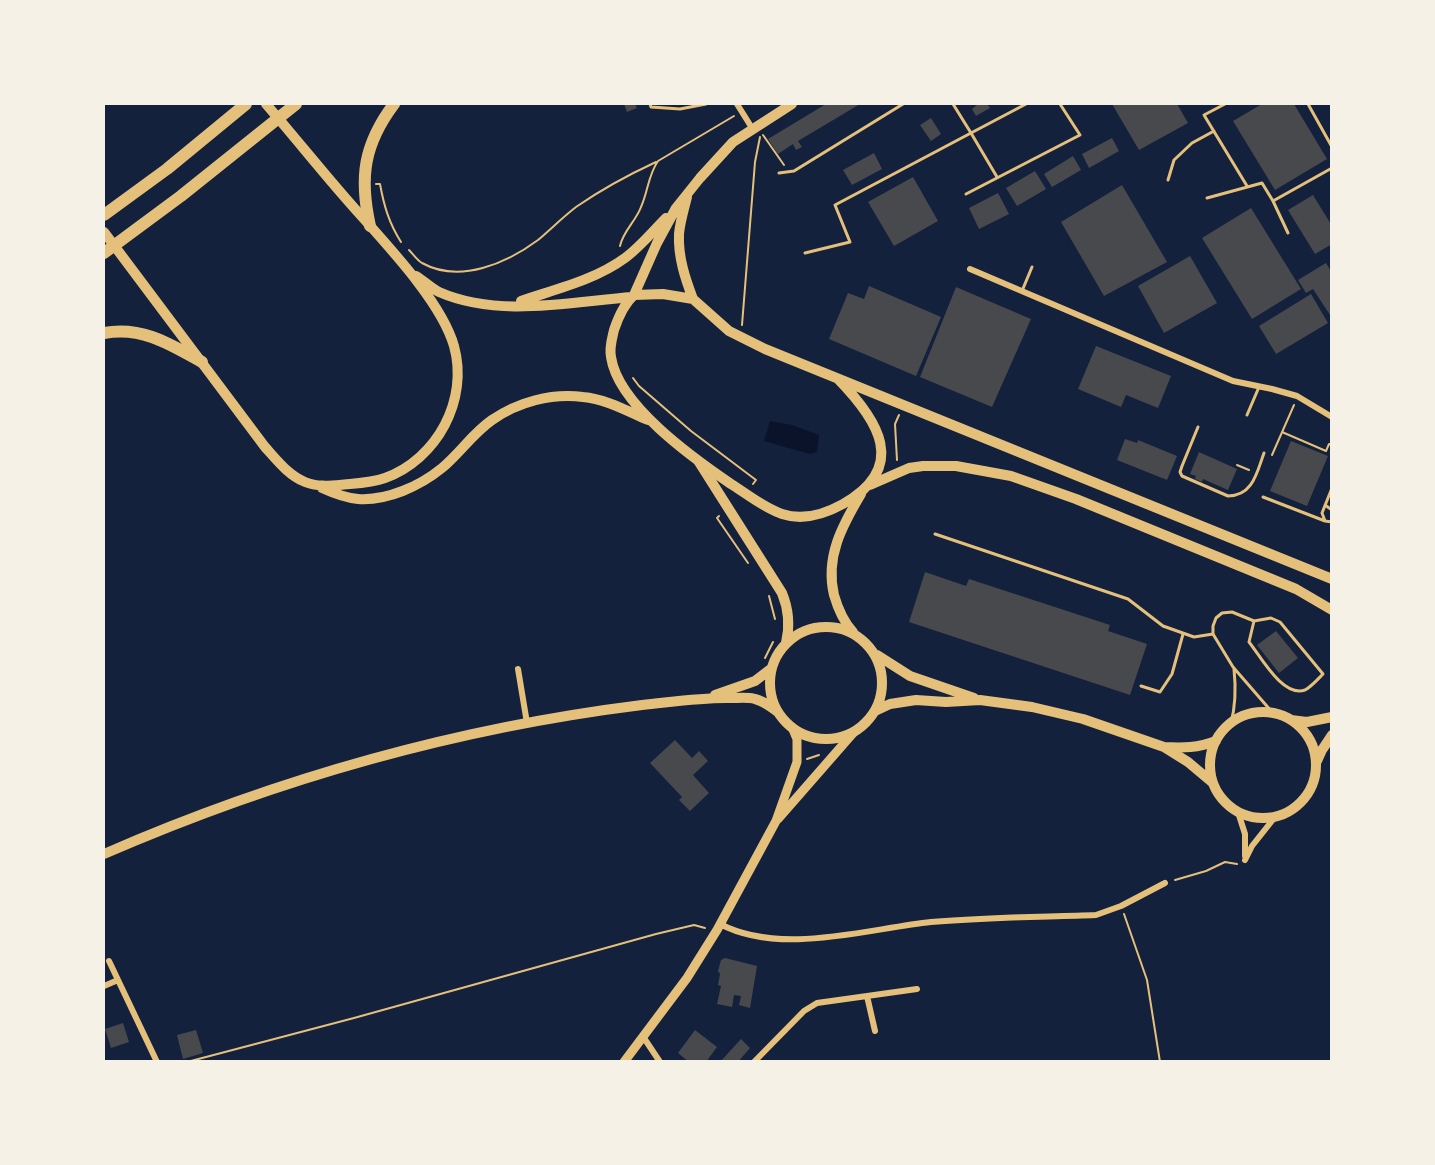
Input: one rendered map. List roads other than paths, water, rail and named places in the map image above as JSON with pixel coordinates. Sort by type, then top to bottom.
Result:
[{"type":"highway","points":[[104,216],[167,169],[246,104]]},
{"type":"highway","points":[[104,253],[181,196],[296,104]]},
{"type":"highway","points":[[370,226],[365,202],[365,161],[370,144],[381,122],[394,104]]},
{"type":"highway","points":[[104,333],[119,331],[151,336],[202,362]]},
{"type":"main road","points":[[266,104],[406,268],[439,312],[447,326],[458,365],[458,385],[445,428],[414,462],[398,472],[375,481],[335,486],[315,485]]},
{"type":"main road","points":[[509,305],[583,280],[626,258],[676,208],[733,142],[757,131],[792,104]]},
{"type":"main road","points":[[688,194],[679,234],[682,268],[693,299],[720,324],[741,337],[838,379],[1332,579]]},
{"type":"main road","points":[[676,208],[633,296],[617,322],[610,355],[616,375],[651,421],[699,462],[782,514],[808,517],[835,508],[861,494]]},
{"type":"main road","points":[[104,232],[265,447],[295,477],[335,493],[358,499],[384,496],[420,483],[442,468],[492,421],[515,407],[538,400],[568,396],[584,397],[604,401],[651,421]]},
{"type":"main road","points":[[406,268],[437,291],[478,303],[549,304],[663,294],[693,299]]},
{"type":"main road","points":[[838,379],[865,409],[879,436],[881,445],[879,465],[869,485],[842,526],[831,570],[833,589],[845,624],[890,665],[910,676],[980,700]]},
{"type":"main road","points":[[699,462],[787,604],[789,631],[786,644]]},
{"type":"main road","points":[[869,485],[900,472],[923,466],[975,468],[1011,476],[1076,499],[1296,589],[1332,610]]},
{"type":"main road","points":[[709,697],[755,681],[767,664],[801,632],[819,627],[838,628],[855,634]]},
{"type":"main road","points":[[776,821],[875,711],[880,699],[883,680],[874,652]]},
{"type":"main road","points":[[767,664],[771,691],[778,712]]},
{"type":"main road","points":[[104,854],[168,826],[265,792],[393,754],[527,723],[587,712],[709,697],[755,699],[778,712],[792,727],[812,737],[833,739],[854,732]]},
{"type":"main road","points":[[875,711],[890,704],[916,700],[980,700],[1032,707],[1083,719],[1164,747],[1188,762],[1213,783],[1223,800],[1238,812],[1262,819],[1287,813],[1306,798],[1314,781],[1322,750],[1332,735]]},
{"type":"main road","points":[[1213,783],[1210,762],[1216,741],[1231,723],[1244,715],[1256,712],[1272,712],[1291,720],[1302,728],[1310,739],[1317,763]]},
{"type":"main road","points":[[1291,720],[1306,722],[1332,717]]},
{"type":"main road","points":[[624,1062],[687,978],[718,927],[776,821],[797,759],[797,740],[792,727]]},
{"type":"main road","points":[[1164,747],[1189,748],[1216,741]]},
{"type":"street","points":[[737,104],[757,131]]},
{"type":"street","points":[[970,269],[1233,381],[1272,388],[1297,396],[1332,417]]},
{"type":"street","points":[[518,669],[527,723]]},
{"type":"street","points":[[1238,812],[1245,834],[1245,860],[1252,846],[1275,817]]},
{"type":"street","points":[[718,927],[757,936],[802,939],[932,922],[1096,915],[1121,906],[1165,883]]},
{"type":"street","points":[[109,961],[157,1062]]},
{"type":"street","points":[[104,986],[118,980]]},
{"type":"street","points":[[754,1062],[795,1019],[817,1003],[917,989]]},
{"type":"street","points":[[867,996],[875,1031]]},
{"type":"street","points":[[644,1038],[660,1062]]},
{"type":"lane","points":[[650,104],[651,107],[680,109],[706,104]]},
{"type":"lane","points":[[779,173],[789,172],[903,104]]},
{"type":"lane","points":[[953,104],[997,177]]},
{"type":"lane","points":[[805,252],[850,242],[835,205],[1026,104]]},
{"type":"lane","points":[[966,194],[1080,135],[1060,104]]},
{"type":"lane","points":[[1225,104],[1204,115],[1247,187]]},
{"type":"lane","points":[[1308,104],[1332,147]]},
{"type":"lane","points":[[1168,180],[1174,160],[1192,143],[1214,131]]},
{"type":"lane","points":[[1273,201],[1332,168]]},
{"type":"lane","points":[[1207,198],[1262,183],[1288,233]]},
{"type":"lane","points":[[1022,291],[1032,267]]},
{"type":"lane","points":[[1247,416],[1259,387]]},
{"type":"lane","points":[[1198,427],[1180,472],[1182,476],[1228,496],[1248,490],[1264,453]]},
{"type":"lane","points":[[1325,521],[1322,513],[1331,489]]},
{"type":"lane","points":[[1263,497],[1332,522]]},
{"type":"lane","points":[[1324,504],[1332,510]]},
{"type":"lane","points":[[935,534],[1128,599],[1164,626],[1184,634],[1194,637],[1213,634]]},
{"type":"lane","points":[[1254,621],[1249,642],[1283,686],[1294,692],[1306,690],[1323,674],[1280,622],[1271,618],[1254,621],[1232,612],[1222,613],[1216,618],[1213,634],[1233,667],[1272,712]]},
{"type":"lane","points":[[1141,686],[1160,692],[1172,674],[1184,634]]},
{"type":"lane","points":[[1231,723],[1236,706],[1233,667]]},
{"type":"water","points":[[770,421],[792,425],[819,435],[817,452],[810,454],[764,441]]}]
